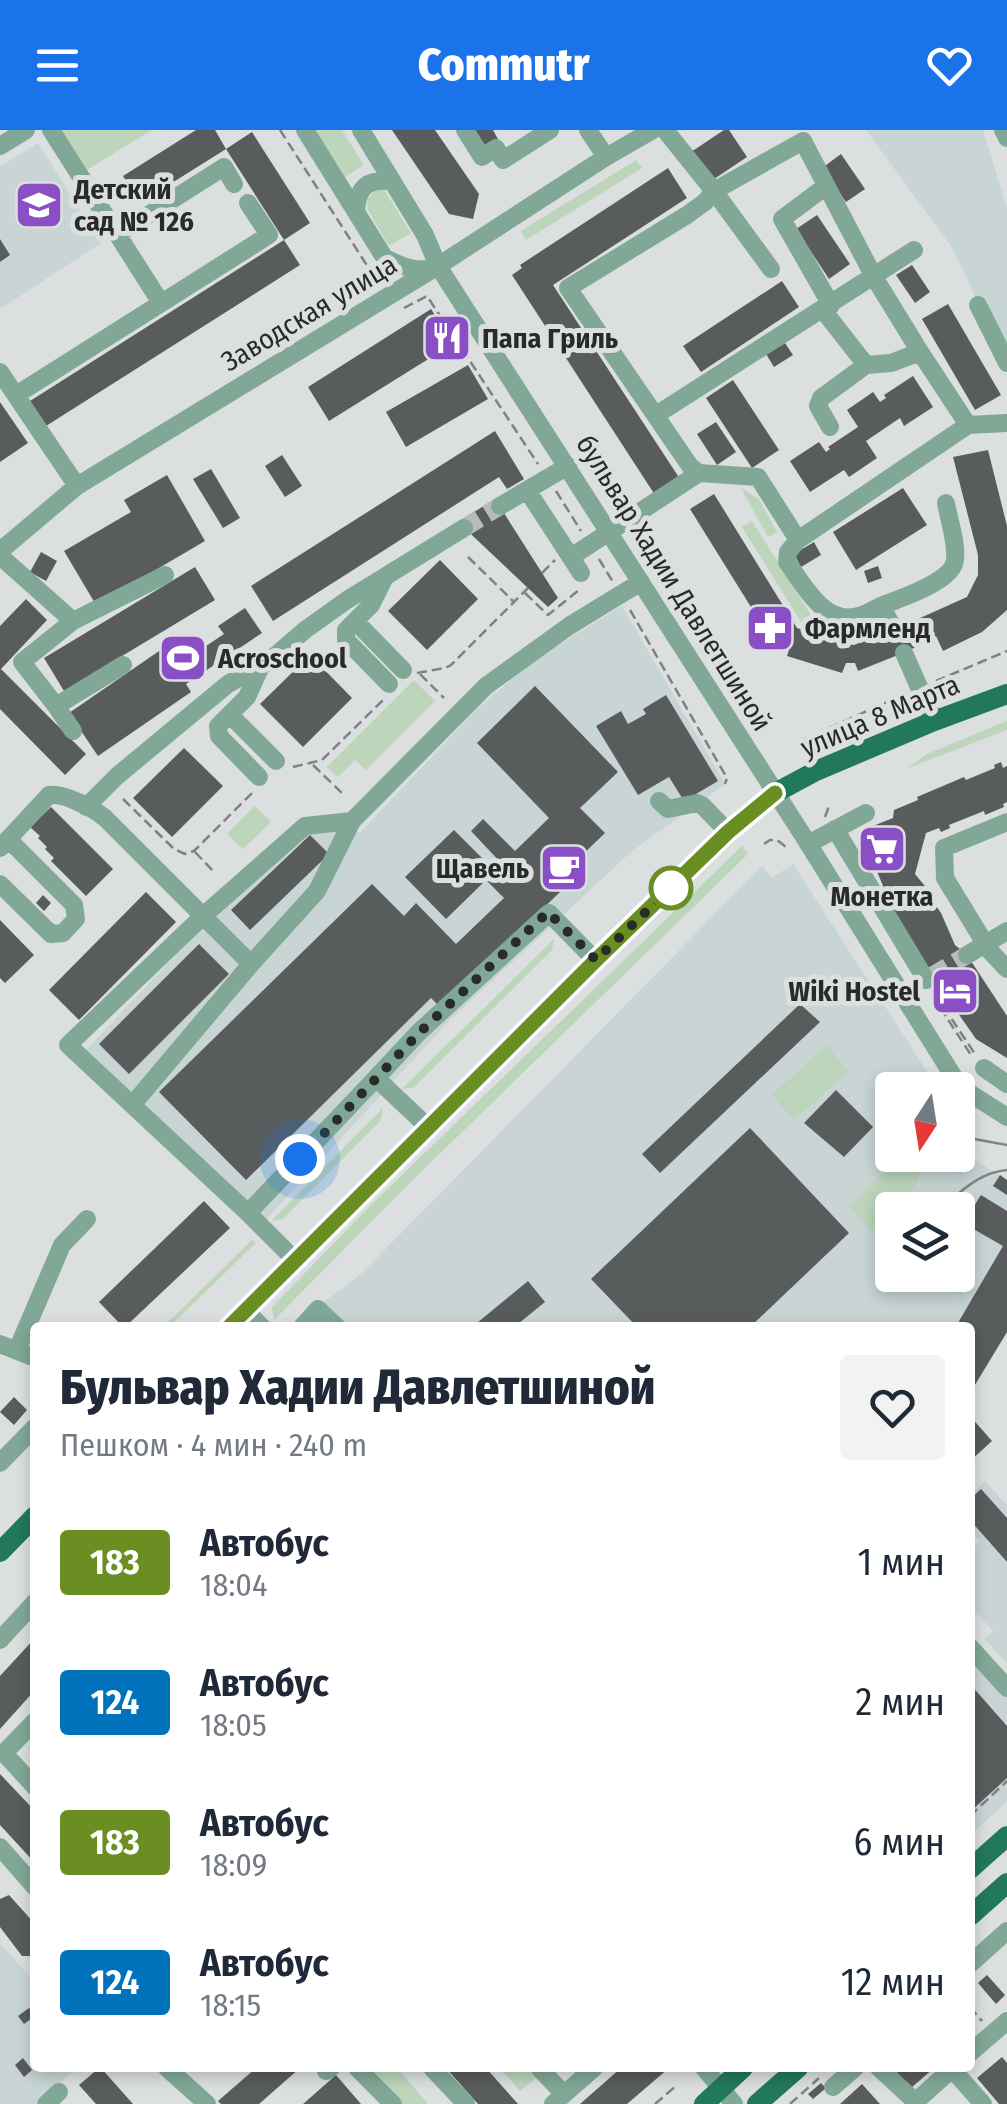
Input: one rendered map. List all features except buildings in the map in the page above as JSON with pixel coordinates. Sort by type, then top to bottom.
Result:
[{"type":"main road","name":"улица 8 Марта","points":[[234,1322],[596,960],[728,832],[775,793],[816,771],[1007,694]]},
{"type":"main road","points":[[0,1552],[30,1521]]},
{"type":"main road","points":[[975,1865],[1007,1836]]},
{"type":"main road","points":[[975,1912],[1007,1883]]},
{"type":"main road","points":[[704,2104],[728,2096],[741,2072]]},
{"type":"main road","points":[[757,2104],[793,2072]]},
{"type":"street","points":[[0,146],[26,130]]},
{"type":"street","points":[[52,130],[161,303]]},
{"type":"street","points":[[305,130],[384,257],[388,274],[382,300]]},
{"type":"street","name":"бульвар Хадии Давлетшиной","points":[[361,130],[425,235],[438,266],[960,1088],[1007,1117]]},
{"type":"street","points":[[464,130],[482,157],[496,148],[503,160],[550,130]]},
{"type":"street","points":[[588,130],[606,157]]},
{"type":"street","name":"Заводская улица","points":[[0,553],[77,486],[653,130]]},
{"type":"street","points":[[665,130],[770,268]]},
{"type":"street","points":[[1003,130],[1007,138]]},
{"type":"street","points":[[798,540],[758,477],[699,473],[690,466],[568,288],[705,202],[714,190],[802,141],[874,277],[968,425]]},
{"type":"street","points":[[118,234],[224,168],[234,184]]},
{"type":"street","points":[[356,210],[356,200],[369,183],[392,181]]},
{"type":"street","points":[[826,186],[782,219],[827,307],[866,365]]},
{"type":"street","points":[[16,395],[269,235],[248,203]]},
{"type":"street","points":[[656,415],[914,250]]},
{"type":"street","points":[[384,257],[410,268],[438,266]]},
{"type":"street","points":[[978,305],[1007,362]]},
{"type":"street","points":[[830,427],[818,406],[821,398],[866,365],[892,364],[920,352]]},
{"type":"street","points":[[0,372],[77,486]]},
{"type":"street","points":[[946,503],[954,566],[936,583],[856,617],[818,606],[787,562],[788,552],[798,540],[968,425],[1007,423]]},
{"type":"street","points":[[500,506],[568,466]]},
{"type":"street","points":[[528,490],[576,565],[590,545],[699,473]]},
{"type":"street","points":[[86,807],[224,688],[261,666],[310,626],[464,528]]},
{"type":"street","points":[[0,553],[73,621]]},
{"type":"street","points":[[73,731],[22,662],[73,621],[164,575]]},
{"type":"street","points":[[386,576],[374,600],[344,632],[386,692]]},
{"type":"street","points":[[133,1104],[317,891],[352,820],[486,686],[569,626],[641,582]]},
{"type":"street","points":[[881,606],[894,628]]},
{"type":"street","points":[[355,621],[411,672]]},
{"type":"street","points":[[904,653],[934,721]]},
{"type":"street","points":[[56,706],[122,665]]},
{"type":"street","points":[[261,666],[250,692],[218,726],[218,734],[262,779]]},
{"type":"street","points":[[230,715],[280,764]]},
{"type":"street","points":[[0,884],[51,934],[63,933],[76,918],[74,905],[4,844],[49,795],[57,794],[105,818],[251,964]]},
{"type":"street","points":[[659,801],[668,809],[697,802],[728,832]]},
{"type":"street","points":[[808,844],[866,812]]},
{"type":"street","points":[[296,1262],[68,1045],[203,916],[305,826],[352,820]]},
{"type":"street","points":[[1007,822],[944,848],[945,878],[985,943],[1007,969]]},
{"type":"street","points":[[835,829],[929,978],[902,994]]},
{"type":"street","points":[[850,911],[875,897]]},
{"type":"street","points":[[248,1213],[420,1032],[548,912],[596,960]]},
{"type":"street","points":[[967,956],[1007,931]]},
{"type":"street","points":[[984,1068],[1007,1084]]},
{"type":"street","points":[[376,1078],[429,1128]]},
{"type":"street","points":[[8,1347],[62,1245],[87,1219]]},
{"type":"street","points":[[306,1322],[318,1309],[332,1322]]},
{"type":"street","points":[[246,1310],[257,1322]]},
{"type":"street","points":[[0,1464],[30,1432]]},
{"type":"street","points":[[0,1640],[30,1607]]},
{"type":"street","points":[[975,1653],[1007,1688]]},
{"type":"street","points":[[30,1726],[4,1753],[30,1782]]},
{"type":"street","points":[[0,1847],[30,1881]]},
{"type":"street","points":[[975,1960],[1007,1931]]},
{"type":"street","points":[[975,2049],[1007,2021]]},
{"type":"street","points":[[171,2072],[194,2099]]},
{"type":"street","points":[[361,2072],[393,2104]]},
{"type":"street","points":[[436,2072],[466,2104]]},
{"type":"street","points":[[541,2072],[558,2099],[582,2072]]},
{"type":"street","points":[[707,2072],[728,2096]]},
{"type":"street","points":[[826,2083],[847,2072]]},
{"type":"street","points":[[884,2072],[916,2103],[948,2072]]},
{"type":"street","points":[[955,2072],[983,2104]]},
{"type":"path","points":[[280,130],[368,267],[382,300]]},
{"type":"path","points":[[402,309],[427,296],[621,594],[727,778],[726,784]]},
{"type":"path","points":[[468,556],[514,602]]},
{"type":"path","points":[[411,672],[450,664],[526,590],[547,614]]},
{"type":"path","points":[[411,672],[444,698]]},
{"type":"path","points":[[280,764],[312,764],[322,760],[386,692]]},
{"type":"path","points":[[312,764],[344,795]]},
{"type":"path","points":[[123,799],[174,850],[185,854],[194,851],[262,779]]},
{"type":"path","points":[[764,844],[776,840],[786,847]]},
{"type":"path","points":[[194,851],[214,872]]},
{"type":"path","points":[[929,978],[984,1068]]},
{"type":"path","points":[[975,1811],[1007,1781]]},
{"type":"path","points":[[790,2104],[826,2083]]},
{"type":"path","points":[[655,2104],[677,2084]]},
{"type":"shaded area","points":[[866,130],[983,130],[1007,209],[1007,365],[953,249]]},
{"type":"shaded area","name":"Детский сад № 126","points":[[38,143],[101,243],[0,309],[0,166]]},
{"type":"shaded area","points":[[622,606],[725,784],[632,851],[450,1020],[264,1222],[85,1051],[195,935],[308,830],[361,832],[476,710],[537,658]]},
{"type":"shaded area","points":[[793,864],[927,1072],[875,1072],[875,1172],[975,1172],[975,1160],[1007,1180],[1007,1333],[975,1385],[975,1322],[297,1322],[361,1274],[762,866],[772,878]]},
{"type":"shaded area","points":[[985,1481],[1007,1505],[1007,1664],[985,1639],[993,1631],[975,1611],[975,1546],[980,1541],[975,1536],[975,1490]]},
{"type":"shaded area","points":[[975,1661],[1007,1697],[1007,1801],[975,1831]]},
{"type":"shaded area","points":[[0,1943],[30,1977],[30,2072],[72,2072],[35,2104],[0,2104]]},
{"type":"green space","points":[[60,130],[152,130],[85,171]]},
{"type":"green space","points":[[314,130],[342,130],[364,165],[345,177]]},
{"type":"green space","points":[[636,160],[642,168],[526,240],[521,231]]},
{"type":"green space","points":[[383,188],[411,233],[389,246],[367,208],[374,191]]},
{"type":"green space","points":[[741,488],[759,499],[777,532],[768,537]]},
{"type":"green space","points":[[752,521],[819,628],[803,625],[742,527]]},
{"type":"green space","points":[[414,680],[435,701],[366,770],[355,760],[338,777],[327,767]]},
{"type":"green space","points":[[1007,721],[1007,730],[908,768],[927,754]]},
{"type":"green space","points":[[255,806],[271,822],[243,849],[227,834]]},
{"type":"green space","points":[[742,846],[748,854],[274,1320],[272,1307],[371,1205]]},
{"type":"green space","points":[[554,939],[552,950],[414,1087],[402,1089]]},
{"type":"green space","points":[[826,1045],[849,1071],[794,1120],[772,1095]]},
{"type":"green space","points":[[383,1108],[381,1120],[283,1219],[271,1221]]},
{"type":"green space","points":[[883,1172],[919,1172],[912,1192],[875,1192],[872,1231],[849,1207]]},
{"type":"green space","points":[[252,1240],[256,1243],[174,1322],[168,1322]]},
{"type":"green space","points":[[370,2072],[400,2072],[428,2104],[398,2104]]},
{"type":"green space","points":[[503,2072],[530,2072],[536,2078],[520,2091]]},
{"type":"tunnel","points":[[464,528],[500,506]]},
{"type":"tunnel","points":[[932,976],[967,955]]},
{"type":"tram line","points":[[975,1139],[1007,1145]]},
{"type":"tram line","points":[[960,1192],[992,1173],[1007,1170]]},
{"type":"bus line","name":"183","points":[[234,1322],[596,960],[728,832],[775,793]]},
{"type":"place","name":"Детский сад № 126","points":[[39,205]]},
{"type":"place","name":"Папа Гриль","points":[[447,338]]},
{"type":"place","name":"Фармленд","points":[[770,628]]},
{"type":"place","name":"Acroschool","points":[[183,658]]},
{"type":"place","name":"Монетка","points":[[882,849]]},
{"type":"place","name":"Щавель","points":[[564,868]]},
{"type":"place","name":"Wiki Hostel","points":[[955,991]]},
{"type":"route","points":[[300,1159],[420,1032],[548,912],[596,960],[680,879],[671,888]]}]
